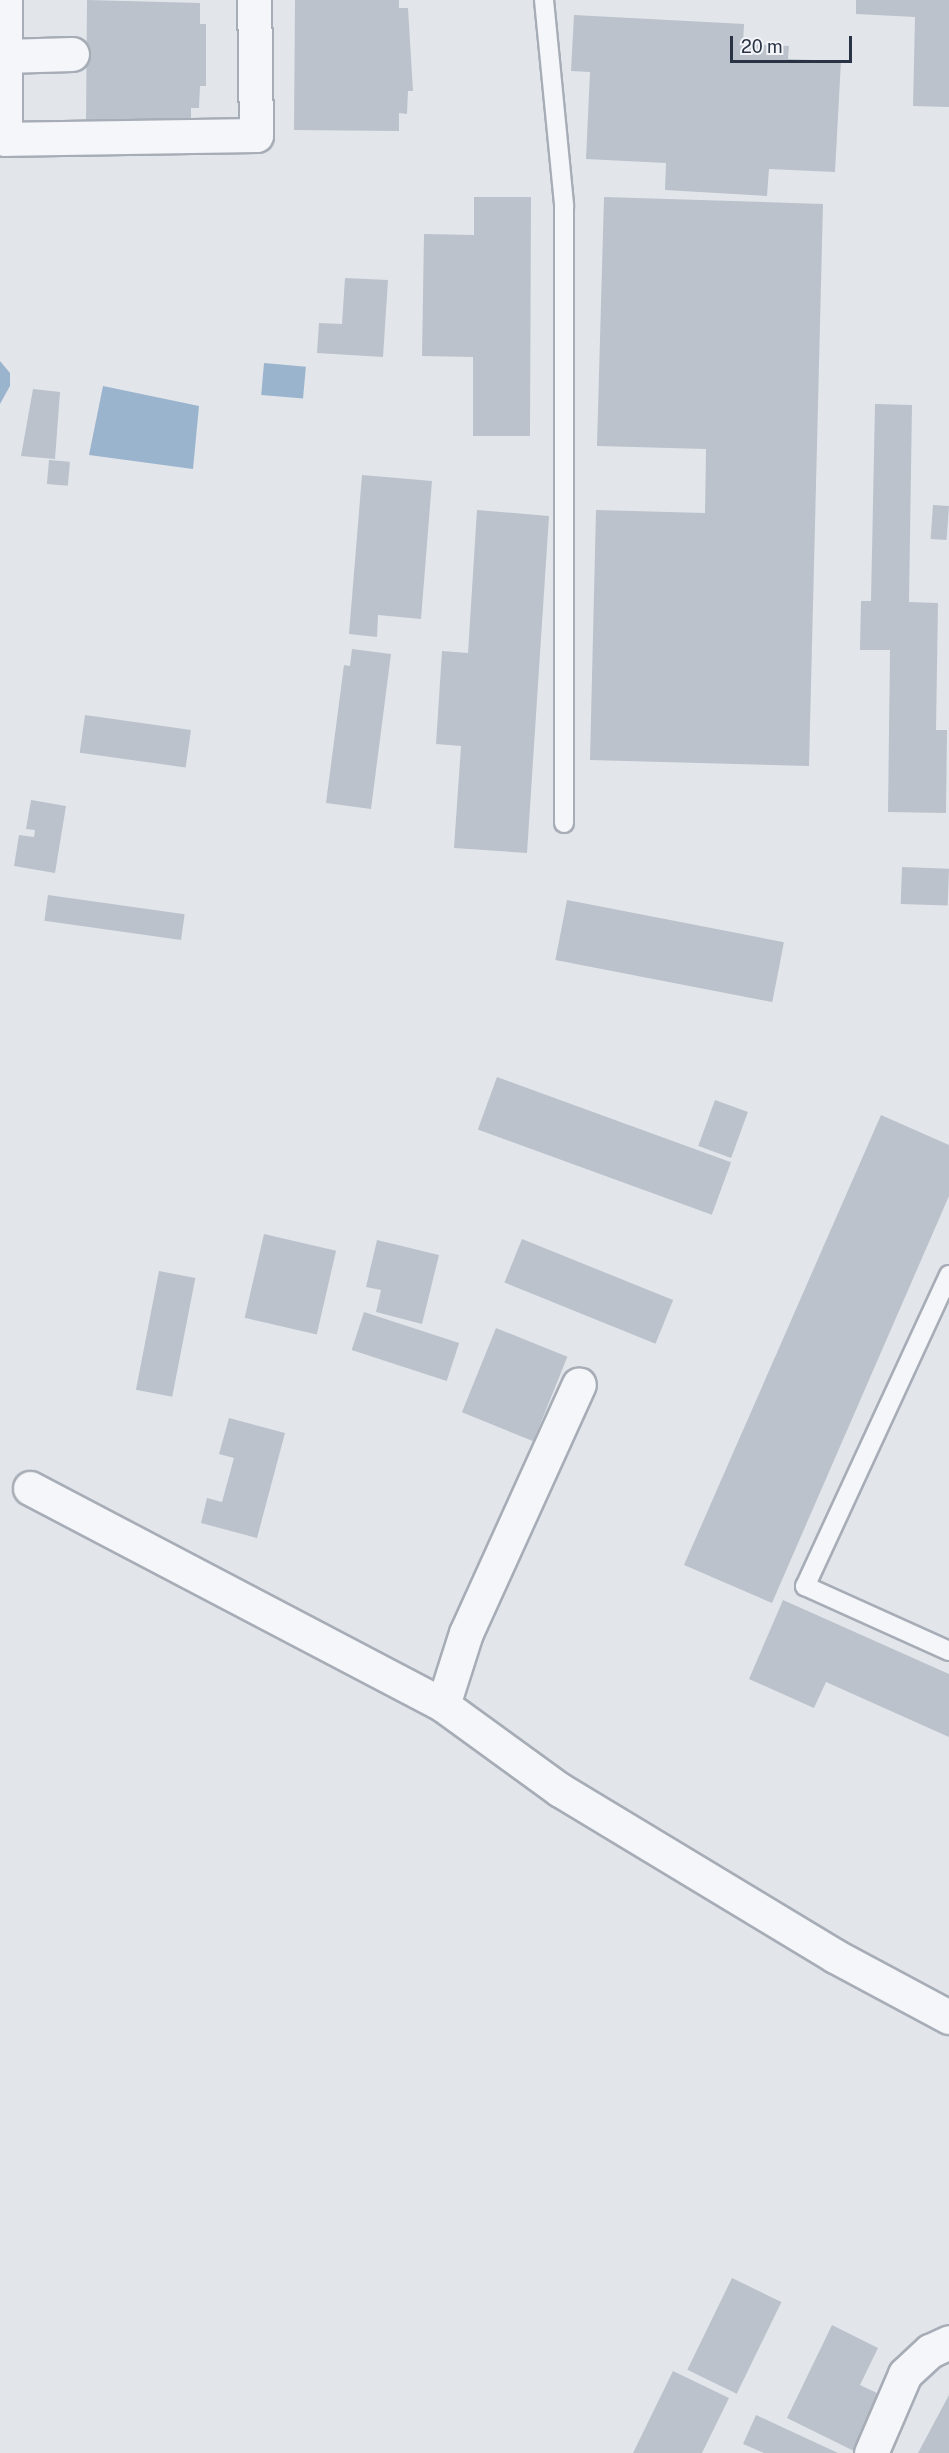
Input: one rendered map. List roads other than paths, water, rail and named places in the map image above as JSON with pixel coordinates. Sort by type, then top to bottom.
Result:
[{"type":"street","points":[[5,0],[3,44],[5,139],[256,135],[267,52],[254,0]]},
{"type":"street","points":[[3,44],[72,54]]},
{"type":"street","points":[[443,1705],[466,1633],[579,1384]]},
{"type":"street","points":[[30,1488],[443,1705],[560,1790],[835,1956],[949,2017]]},
{"type":"street","points":[[871,2453],[905,2374],[930,2351],[949,2342]]},
{"type":"lane","points":[[544,0],[564,205],[564,823]]},
{"type":"lane","points":[[949,1275],[805,1586],[949,1651]]},
{"type":"water","points":[[0,361],[10,373],[10,386],[0,404]]},
{"type":"water","points":[[264,363],[306,367],[303,399],[261,395]]},
{"type":"water","points":[[103,386],[199,406],[193,469],[89,455]]}]
